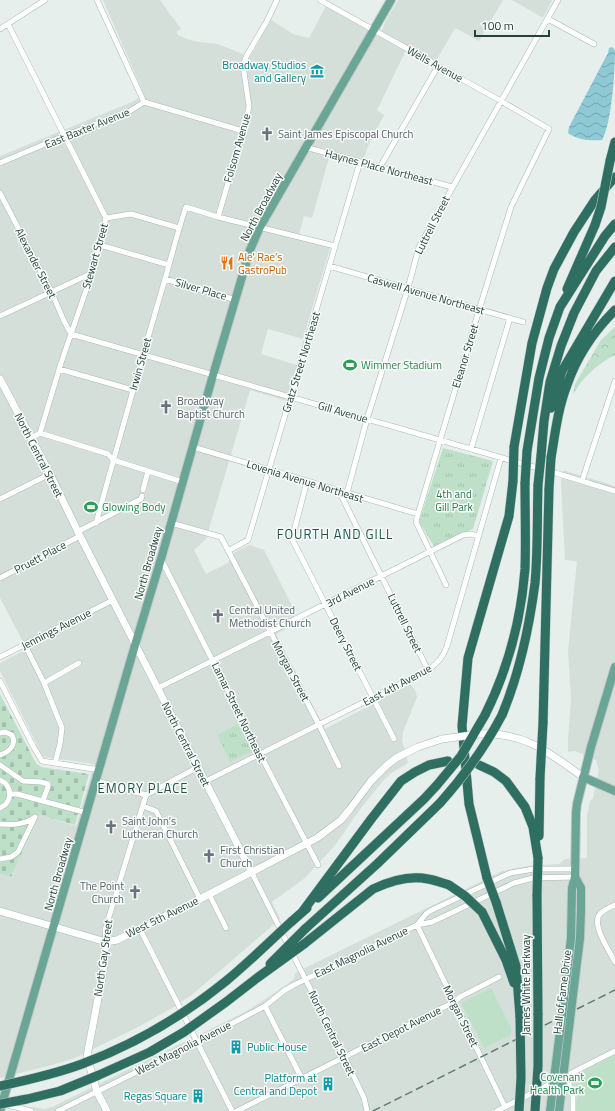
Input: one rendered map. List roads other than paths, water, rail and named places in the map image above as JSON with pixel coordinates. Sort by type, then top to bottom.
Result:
[{"type":"highway","points":[[0,1086],[34,1079],[82,1064],[113,1051],[150,1032],[189,1008],[226,981],[419,804],[461,756],[485,716],[506,668],[512,646],[518,619],[525,569],[525,483],[527,451],[539,378],[549,338],[560,307],[571,278],[596,225],[615,142]]},
{"type":"highway","points":[[518,996],[516,966],[487,878],[469,804],[462,726],[468,658],[509,516],[513,481],[514,447],[532,343],[547,288],[554,269],[574,232],[595,200],[615,178]]},
{"type":"highway","points":[[560,307],[605,236],[615,224]]},
{"type":"highway","points":[[257,978],[305,929],[377,864],[457,785],[478,756],[502,715],[513,688],[529,625],[535,581],[538,485],[544,421],[550,382],[561,346],[574,314],[596,271],[615,247]]},
{"type":"highway","points":[[542,441],[562,370],[615,281]]},
{"type":"highway","points":[[538,858],[543,724],[548,489],[551,458],[559,414],[567,385],[585,346],[599,327],[615,310]]},
{"type":"highway","points":[[303,911],[401,781],[430,765],[448,761],[463,761],[479,765],[494,772],[506,781],[525,807],[533,827],[538,858]]},
{"type":"highway","name":"James White Parkway","points":[[535,1111],[538,1066],[538,858]]},
{"type":"highway","points":[[1,1106],[60,1091],[150,1052],[184,1032],[226,1002],[304,944],[373,889],[385,883],[408,878],[427,878],[450,885],[465,896],[482,912],[506,960],[518,996]]},
{"type":"highway","name":"James White Parkway","points":[[518,996],[520,1017],[521,1078],[519,1111]]},
{"type":"main road","name":"North Broadway","points":[[1,1106],[97,781],[250,250],[260,227],[391,0]]},
{"type":"main road","name":"North Central Street","points":[[0,380],[50,474],[78,534],[252,872]]},
{"type":"main road","name":"Hall of Fame Drive","points":[[550,1111],[571,938],[572,888],[575,873],[576,813],[583,777],[614,672]]},
{"type":"main road","name":"West 5th Avenue","points":[[106,942],[117,940],[140,929],[306,845],[328,831],[341,820],[371,781],[391,762],[418,747],[442,739],[480,734],[501,734],[526,740],[547,752],[583,777]]},
{"type":"main road","points":[[583,777],[615,791]]},
{"type":"main road","name":"Hall of Fame Drive","points":[[559,1111],[580,938],[581,888],[575,873]]},
{"type":"main road","points":[[0,911],[106,942]]},
{"type":"main road","name":"North Gay Street","points":[[106,942],[103,972],[87,1056],[97,1092],[107,1111]]},
{"type":"street","points":[[0,29],[45,0]]},
{"type":"street","points":[[97,0],[144,102],[243,131]]},
{"type":"street","name":"Folsom Avenue","points":[[218,217],[249,106],[243,65],[246,54],[267,21],[277,0]]},
{"type":"street","name":"Wells Avenue","points":[[320,0],[549,129]]},
{"type":"street","name":"Luttrell Street","points":[[347,493],[367,419],[419,248],[558,0]]},
{"type":"street","points":[[548,19],[594,44]]},
{"type":"street","name":"Stewart Street","points":[[8,24],[106,218],[92,273],[59,369],[40,433]]},
{"type":"street","points":[[380,167],[438,66]]},
{"type":"street","name":"East Baxter Avenue","points":[[0,163],[64,136],[130,111],[144,102]]},
{"type":"street","name":"Eleanor Street","points":[[446,585],[416,522],[439,440],[511,207],[549,129]]},
{"type":"street","name":"Haynes Place Northeast","points":[[306,147],[452,187]]},
{"type":"street","name":"Gratz Street Northeast","points":[[228,551],[248,540],[360,162]]},
{"type":"street","name":"Alexander Street","points":[[0,193],[51,291],[71,334]]},
{"type":"street","name":"Irwin Street","points":[[96,523],[186,207],[218,217]]},
{"type":"street","points":[[106,218],[131,214],[179,228]]},
{"type":"street","points":[[218,217],[335,246]]},
{"type":"street","name":"Silver Place","points":[[100,245],[169,266]]},
{"type":"street","name":"Caswell Avenue Northeast","points":[[329,266],[524,322]]},
{"type":"street","points":[[0,316],[92,273]]},
{"type":"street","name":"Silver Place","points":[[165,279],[236,300]]},
{"type":"street","points":[[471,449],[510,318]]},
{"type":"street","name":"Gill Avenue","points":[[71,334],[615,491]]},
{"type":"street","points":[[59,369],[133,390]]},
{"type":"street","points":[[582,481],[615,381]]},
{"type":"street","points":[[30,438],[40,433],[108,454],[113,460],[183,482]]},
{"type":"street","name":"Lovenia Avenue Northeast","points":[[193,447],[418,514]]},
{"type":"street","name":"East 4th Avenue","points":[[206,781],[428,670],[439,662],[445,653],[502,458]]},
{"type":"street","points":[[143,490],[148,471]]},
{"type":"street","points":[[0,499],[50,474]]},
{"type":"street","name":"Deery Street","points":[[307,481],[292,539],[394,739]]},
{"type":"street","name":"Luttrell Street","points":[[339,491],[428,670]]},
{"type":"street","name":"Pruett Place","points":[[0,578],[141,499],[142,496]]},
{"type":"street","name":"Morgan Street","points":[[171,523],[221,538],[319,724],[339,766]]},
{"type":"street","name":"3rd Avenue","points":[[158,688],[463,535],[470,534],[479,536]]},
{"type":"street","name":"Lamar Street Northeast","points":[[161,559],[214,660],[306,845],[318,865]]},
{"type":"street","name":"Jennings Avenue","points":[[0,657],[112,600]]},
{"type":"street","points":[[25,645],[44,683],[62,728],[55,763]]},
{"type":"street","points":[[44,683],[79,663]]},
{"type":"street","points":[[0,681],[42,761],[100,770]]},
{"type":"street","points":[[0,733],[12,735],[14,741],[9,750],[0,755]]},
{"type":"street","points":[[0,765],[23,781],[48,784],[43,800]]},
{"type":"street","points":[[97,781],[146,795],[198,767]]},
{"type":"street","points":[[0,780],[7,785],[10,794],[8,802],[0,808]]},
{"type":"street","points":[[10,794],[17,794],[43,800],[87,813]]},
{"type":"street","name":"North Gay Street","points":[[106,942],[105,930],[146,795]]},
{"type":"street","points":[[143,806],[156,811],[200,899]]},
{"type":"street","points":[[0,824],[19,824],[35,817],[18,852],[7,858],[0,859]]},
{"type":"street","name":"East Magnolia Avenue","points":[[417,925],[430,911],[510,873],[534,869],[575,873]]},
{"type":"street","name":"North Central Street","points":[[252,872],[344,1058],[365,1102],[367,1111]]},
{"type":"street","name":"East Magnolia Avenue","points":[[306,980],[417,925],[432,922],[514,883],[533,878],[575,873]]},
{"type":"street","points":[[209,894],[226,928]]},
{"type":"street","points":[[615,905],[603,911],[598,918],[599,930],[615,962]]},
{"type":"street","name":"Morgan Street","points":[[417,925],[505,1107]]},
{"type":"street","points":[[140,929],[232,1111]]},
{"type":"street","name":"East Depot Avenue","points":[[237,1111],[454,1002],[460,997],[499,977]]},
{"type":"street","name":"West Magnolia Avenue","points":[[58,1111],[266,1006],[285,990],[306,980]]},
{"type":"street","points":[[266,1006],[302,1079]]},
{"type":"street","points":[[496,1111],[615,1051]]},
{"type":"street","points":[[566,1075],[574,1095],[572,1111]]},
{"type":"street","points":[[1,1106],[31,1111]]},
{"type":"water","points":[[612,47],[615,50],[614,83],[611,109],[605,132],[602,140],[580,139],[568,133],[569,127],[608,53],[609,48]]},
{"type":"railway","points":[[373,1111],[615,990]]},
{"type":"place","name":"Broadway Studios and Gallery","points":[[317,71]]},
{"type":"place","name":"Saint James Episcopal Church","points":[[267,134]]},
{"type":"place","name":"Ale' Rae’s GastroPub","points":[[227,263]]},
{"type":"place","name":"Wimmer Stadium","points":[[350,365]]},
{"type":"place","name":"Broadway Baptist Church","points":[[166,407]]},
{"type":"place","name":"Glowing Body","points":[[91,507]]},
{"type":"place","name":"Central United Methodist Church","points":[[218,616]]},
{"type":"place","name":"Saint John's Lutheran Church","points":[[111,827]]},
{"type":"place","name":"First Christian Church","points":[[209,856]]},
{"type":"place","name":"The Point Church","points":[[135,892]]},
{"type":"place","name":"Public House","points":[[236,1047]]},
{"type":"place","name":"Covenant Health Park","points":[[595,1083]]},
{"type":"place","name":"Platform at Central and Depot","points":[[328,1084]]},
{"type":"place","name":"Regas Square","points":[[198,1096]]},
{"type":"district","name":"FOURTH AND GILL","points":[[335,534]]},
{"type":"district","name":"EMORY PLACE","points":[[143,788]]},
{"type":"park label","name":"4th and Gill Park","points":[[454,500]]}]
